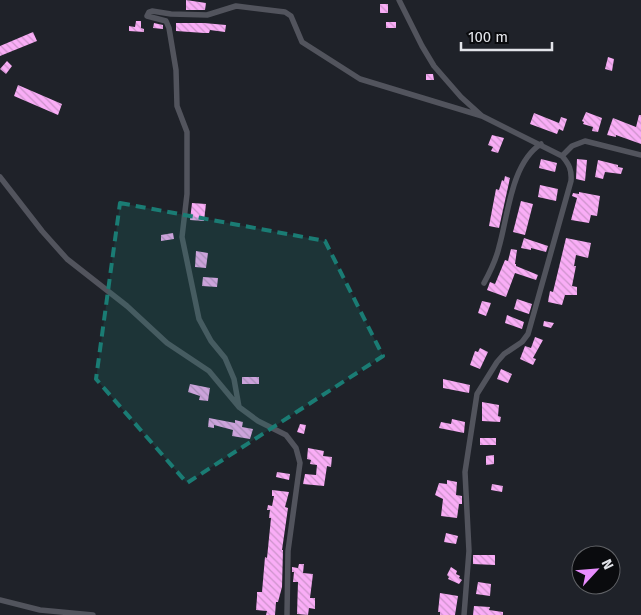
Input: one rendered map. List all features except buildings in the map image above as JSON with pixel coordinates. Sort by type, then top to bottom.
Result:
[{"type":"street","points":[[399,0],[434,66],[461,97],[482,116]]},
{"type":"street","points":[[239,407],[234,379],[225,358],[210,341],[198,316],[182,237],[188,194],[187,132],[177,106],[176,70],[169,28],[166,21],[147,16],[152,10],[171,14],[207,15],[236,6],[285,12],[291,16],[302,42],[360,79],[482,116],[541,144],[562,156],[569,164],[572,172],[571,181],[531,328],[522,342],[504,354],[497,362],[477,394],[465,472],[469,551],[464,615]]},
{"type":"street","points":[[562,156],[572,146],[585,141],[641,155]]},
{"type":"street","points":[[484,283],[499,248],[514,184],[530,154],[541,144]]},
{"type":"street","points":[[0,177],[42,231],[67,259],[127,306],[169,345],[209,371],[239,407],[258,421],[286,435],[291,441],[299,456],[300,463],[288,551],[287,615]]},
{"type":"street","points":[[0,600],[40,610],[93,615]]},
{"type":"highlighted area","points":[[120,203],[325,241],[383,356],[187,483],[96,379]]}]
